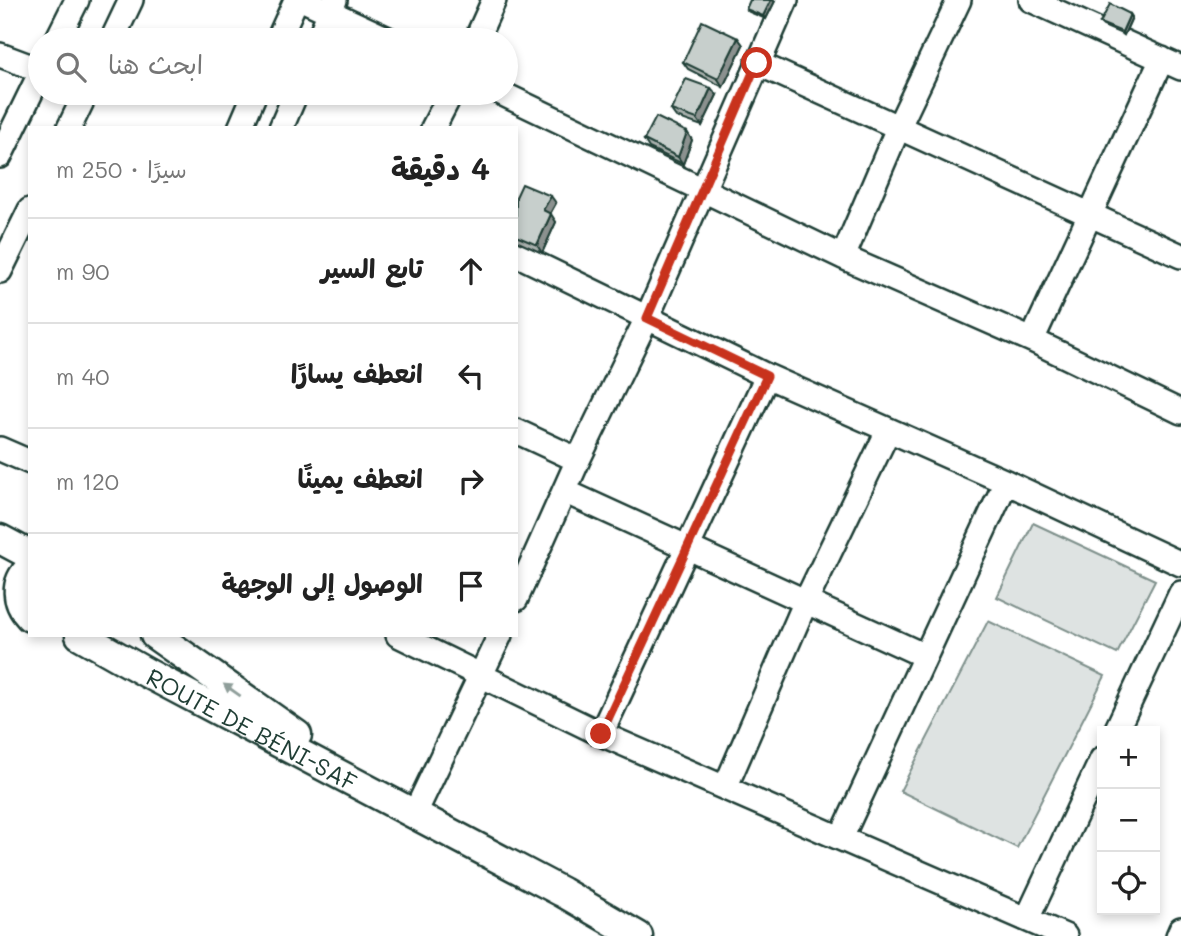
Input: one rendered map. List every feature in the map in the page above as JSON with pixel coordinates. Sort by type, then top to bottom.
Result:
[{"type":"main road","points":[[0,539],[28,554]]},
{"type":"main road","points":[[16,602],[20,581],[28,571]]},
{"type":"main road","name":"ROUTE DE BÉNI-SAF","points":[[84,637],[388,799]]},
{"type":"main road","name":"ROUTE DE BÉNI-SAF","points":[[158,637],[388,799],[638,936]]},
{"type":"street","points":[[63,28],[77,0]]},
{"type":"street","points":[[118,28],[131,0]]},
{"type":"street","points":[[283,28],[296,0]]},
{"type":"street","points":[[304,0],[332,6],[370,28]]},
{"type":"street","points":[[481,28],[494,0]]},
{"type":"street","points":[[518,594],[578,460],[647,318],[786,0]]},
{"type":"street","points":[[843,257],[899,126],[959,0]]},
{"type":"street","points":[[1031,0],[1171,63],[1089,215],[1032,340]]},
{"type":"street","points":[[323,28],[332,6]]},
{"type":"street","points":[[0,55],[28,67]]},
{"type":"street","points":[[757,63],[1181,256]]},
{"type":"street","points":[[0,156],[28,97]]},
{"type":"street","points":[[518,101],[843,257],[1032,340],[1181,412]]},
{"type":"street","points":[[70,126],[80,105]]},
{"type":"street","points":[[245,126],[251,105]]},
{"type":"street","points":[[282,126],[291,105]]},
{"type":"street","points":[[434,126],[445,105]]},
{"type":"street","points":[[3,258],[28,214]]},
{"type":"street","points":[[518,255],[767,376],[1006,482],[1181,564]]},
{"type":"street","points":[[601,734],[767,376]]},
{"type":"street","points":[[725,788],[806,601],[888,431]]},
{"type":"street","points":[[518,432],[578,460]]},
{"type":"street","points":[[0,449],[28,461]]},
{"type":"street","points":[[841,838],[1006,482]]},
{"type":"street","points":[[564,491],[925,656]]},
{"type":"street","points":[[1118,726],[1181,593]]},
{"type":"street","points":[[402,637],[601,734],[1065,936]]},
{"type":"street","points":[[414,815],[499,637]]},
{"type":"street","points":[[1027,919],[1097,771]]},
{"type":"street","points":[[1178,936],[1181,929]]},
{"type":"shaded area","points":[[1033,523],[1155,580],[1117,654],[997,597]]},
{"type":"shaded area","points":[[988,621],[1105,676],[1017,848],[900,791]]},
{"type":"building","points":[[750,0],[771,0],[763,16],[746,9]]},
{"type":"building","points":[[1110,4],[1130,14],[1122,32],[1100,23]]},
{"type":"building","points":[[702,21],[738,38],[718,79],[683,62]]},
{"type":"building","points":[[686,79],[711,88],[697,119],[671,110]]},
{"type":"building","points":[[656,117],[687,132],[678,157],[644,140]]},
{"type":"building","points":[[522,184],[551,196],[543,210],[551,214],[537,245],[518,237],[518,193]]},
{"type":"route","points":[[601,734],[767,376],[647,318],[757,63]]}]
